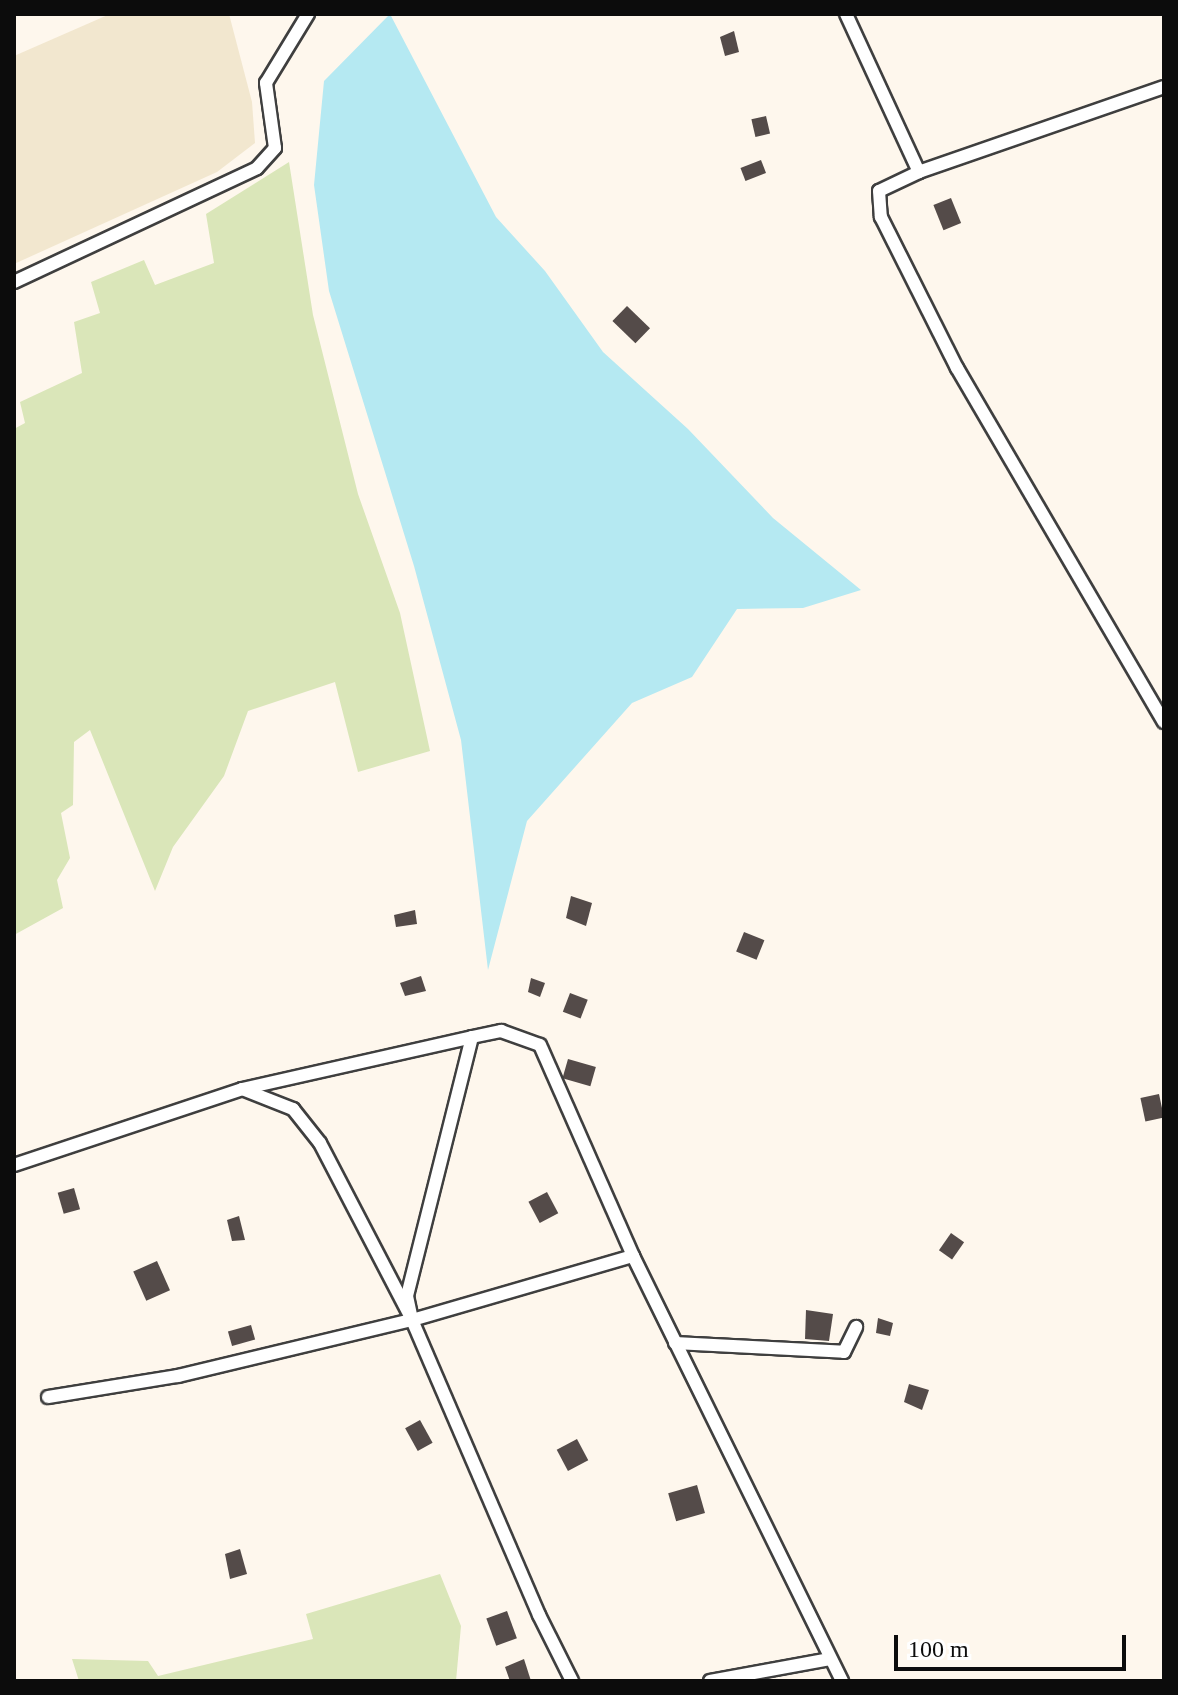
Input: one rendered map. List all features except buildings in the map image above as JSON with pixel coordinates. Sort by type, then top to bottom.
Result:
[{"type":"street","points":[[14,282],[257,168],[275,148],[266,83],[308,14]]},
{"type":"street","points":[[846,14],[919,172]]},
{"type":"street","points":[[1164,87],[919,172],[879,191],[881,217],[957,368],[1164,722]]},
{"type":"street","points":[[14,1165],[242,1089],[501,1031],[540,1045],[633,1256],[842,1681]]},
{"type":"street","points":[[412,1320],[407,1296],[472,1037]]},
{"type":"street","points":[[242,1089],[293,1109],[320,1143],[412,1320],[572,1681]]},
{"type":"street","points":[[48,1397],[178,1376],[412,1320],[633,1256]]},
{"type":"street","points":[[675,1343],[844,1352],[856,1327]]},
{"type":"street","points":[[710,1681],[830,1659]]},
{"type":"shaded area","points":[[110,14],[229,14],[252,102],[255,143],[217,172],[14,264],[14,56]]},
{"type":"green space","points":[[289,162],[313,315],[358,494],[400,613],[430,751],[358,772],[335,682],[248,711],[224,776],[173,847],[155,891],[90,730],[74,742],[73,805],[61,813],[70,858],[57,880],[63,908],[14,935],[14,429],[25,423],[20,402],[82,373],[74,322],[100,313],[91,282],[144,260],[155,285],[214,263],[206,214]]},
{"type":"green space","points":[[440,1574],[461,1626],[456,1681],[79,1681],[72,1659],[148,1661],[158,1676],[313,1639],[306,1614]]},
{"type":"water","points":[[390,14],[496,217],[545,271],[603,352],[688,429],[773,518],[861,590],[803,608],[737,609],[692,677],[632,703],[527,821],[488,970],[461,740],[414,566],[329,291],[314,185],[324,81]]}]
